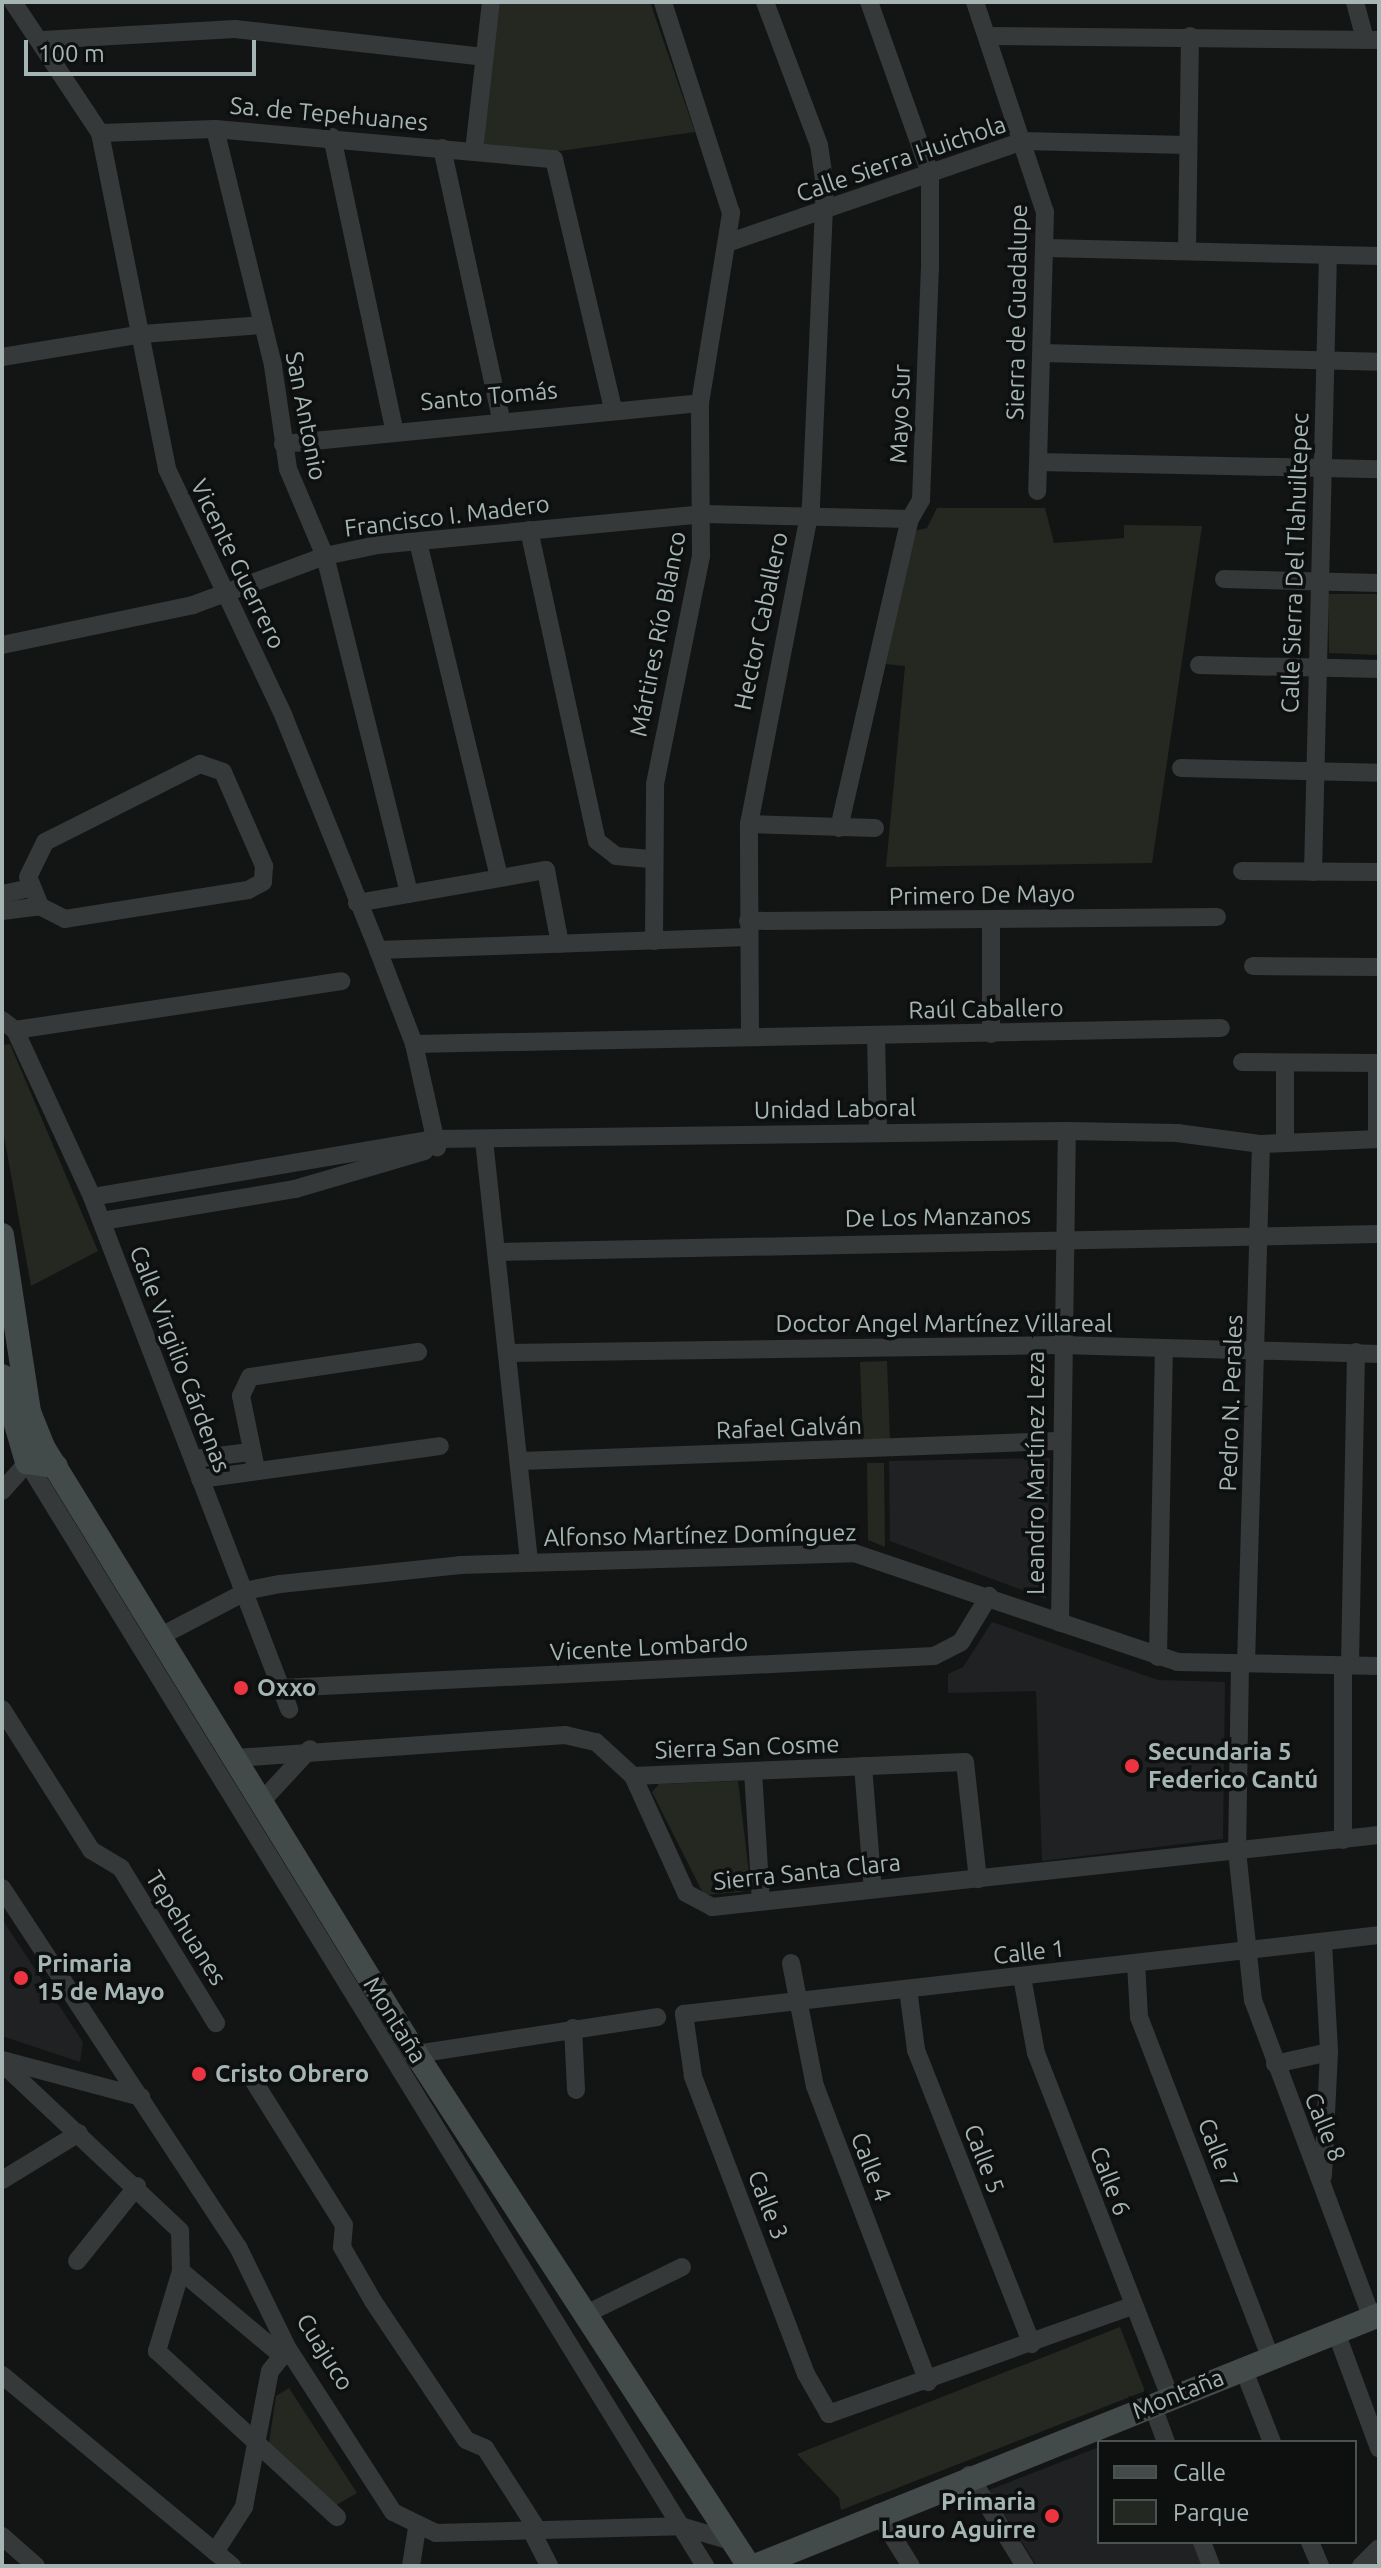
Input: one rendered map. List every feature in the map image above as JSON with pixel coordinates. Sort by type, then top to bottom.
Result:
[{"type":"main road","name":"Montaña","points":[[2,1235],[29,1412],[42,1458]]},
{"type":"main road","name":"Montaña","points":[[2,1376],[42,1458],[161,1636],[235,1758],[378,2014],[416,2054],[749,2566]]},
{"type":"main road","name":"Montaña","points":[[755,2566],[969,2475],[1375,2316]]},
{"type":"street","name":"Vicente Guerrero","points":[[13,2],[43,40],[100,133],[167,469],[225,594],[378,950],[414,1044],[440,1142]]},
{"type":"street","points":[[474,151],[491,2]]},
{"type":"street","name":"Mártires Río Blanco","points":[[654,941],[650,859],[658,763],[705,514],[700,403],[730,242],[729,188],[663,2]]},
{"type":"street","name":"Hector Caballero","points":[[750,1037],[749,824],[807,521],[821,214],[819,145],[765,2]]},
{"type":"street","name":"Mayo Sur","points":[[839,828],[910,519],[921,500],[930,173],[869,2]]},
{"type":"street","name":"Sierra de Guadalupe","points":[[975,2],[1043,192],[1047,248],[1037,491]]},
{"type":"street","points":[[987,36],[1372,40],[1355,2]]},
{"type":"street","points":[[43,40],[235,29],[483,57]]},
{"type":"street","points":[[1187,251],[1186,145],[1190,36]]},
{"type":"street","name":"Sa. de Tepehuanes","points":[[100,133],[215,129],[554,159],[613,409]]},
{"type":"street","name":"San Antonio","points":[[215,129],[263,325],[283,444],[325,556],[409,894]]},
{"type":"street","points":[[332,137],[394,429]]},
{"type":"street","name":"Calle Sierra Huichola","points":[[730,242],[821,214],[1023,141],[1186,145]]},
{"type":"street","points":[[442,148],[501,419]]},
{"type":"street","points":[[1047,248],[1379,256]]},
{"type":"street","name":"Calle Sierra Del Tlahuiltepec","points":[[1313,872],[1313,771],[1328,255]]},
{"type":"street","points":[[2,357],[142,334],[263,325]]},
{"type":"street","points":[[1042,353],[1379,362]]},
{"type":"street","name":"Santo Tomás","points":[[283,444],[394,429],[700,403]]},
{"type":"street","points":[[1038,462],[1379,469]]},
{"type":"street","name":"Francisco I. Madero","points":[[2,645],[225,594],[325,556],[418,542],[705,514],[807,521],[910,519]]},
{"type":"street","points":[[529,530],[597,841],[616,856],[650,859]]},
{"type":"street","points":[[418,542],[499,877]]},
{"type":"street","points":[[1224,579],[1379,583]]},
{"type":"street","points":[[1199,665],[1379,669]]},
{"type":"street","points":[[200,764],[223,772],[264,866],[263,882],[248,890],[65,919],[40,906],[30,888],[33,857],[45,842],[200,764]]},
{"type":"street","points":[[1181,768],[1379,773]]},
{"type":"street","points":[[749,824],[875,828]]},
{"type":"street","points":[[1242,871],[1379,872]]},
{"type":"street","points":[[357,903],[499,877],[550,873],[560,944]]},
{"type":"street","points":[[2,894],[30,888]]},
{"type":"street","points":[[2,911],[40,906]]},
{"type":"street","name":"Primero De Mayo","points":[[378,950],[654,941],[748,929],[991,919],[1217,917]]},
{"type":"street","points":[[991,919],[991,1034]]},
{"type":"street","points":[[1253,966],[1379,967]]},
{"type":"street","points":[[8,1025],[341,981]]},
{"type":"street","name":"Calle Virgilio Cárdenas","points":[[8,1025],[102,1221],[200,1479],[249,1590],[289,1709]]},
{"type":"street","name":"Raúl Caballero","points":[[414,1044],[1221,1028]]},
{"type":"street","points":[[876,1035],[878,1132]]},
{"type":"street","points":[[1242,1062],[1378,1063],[1378,1139]]},
{"type":"street","points":[[1285,1063],[1285,1142]]},
{"type":"street","name":"Unidad Laboral","points":[[92,1197],[440,1142],[484,1140],[1067,1131],[1261,1144],[1378,1139]]},
{"type":"street","name":"Leandro Martínez Leza","points":[[1060,1623],[1058,1441],[1067,1131]]},
{"type":"street","points":[[484,1140],[499,1252],[529,1562]]},
{"type":"street","name":"Unidad Laboral","points":[[102,1221],[295,1189],[440,1142]]},
{"type":"street","name":"Pedro N. Perales","points":[[1244,1950],[1237,1851],[1257,1349],[1261,1144]]},
{"type":"street","name":"De Los Manzanos","points":[[499,1252],[1379,1234]]},
{"type":"street","name":"Doctor Angel Martínez Villareal","points":[[509,1353],[1060,1345],[1379,1354]]},
{"type":"street","points":[[1158,1657],[1164,1348]]},
{"type":"street","points":[[253,1461],[241,1396],[250,1377],[418,1352]]},
{"type":"street","points":[[1343,1840],[1356,1352]]},
{"type":"street","name":"Rafael Galván","points":[[521,1461],[1058,1441]]},
{"type":"street","points":[[193,1459],[253,1461],[440,1446]]},
{"type":"street","points":[[2,1491],[42,1458]]},
{"type":"street","name":"Montaña","points":[[42,1458],[255,1842],[378,2014],[705,2566]]},
{"type":"street","points":[[200,1479],[253,1461]]},
{"type":"street","name":"Alfonso Martínez Domínguez","points":[[161,1636],[249,1590],[529,1562],[854,1553],[989,1596],[1158,1657],[1243,1664],[1379,1666]]},
{"type":"street","name":"Vicente Lombardo","points":[[282,1688],[934,1656],[961,1642],[989,1596]]},
{"type":"street","name":"Tepehuanes","points":[[2,1709],[91,1850],[121,1868],[216,2023]]},
{"type":"street","name":"Sierra San Cosme","points":[[235,1758],[310,1749],[565,1735],[612,1751],[633,1776],[863,1766],[969,1766],[978,1879]]},
{"type":"street","points":[[261,1802],[310,1749]]},
{"type":"street","points":[[863,1766],[873,1889]]},
{"type":"street","points":[[753,1771],[761,1901]]},
{"type":"street","name":"Sierra Santa Clara","points":[[633,1776],[692,1902],[712,1907],[1379,1835]]},
{"type":"street","points":[[255,1842],[278,1833]]},
{"type":"street","name":"Cuajuco","points":[[2,1888],[238,2247],[284,2351],[393,2512],[417,2528]]},
{"type":"street","name":"Calle 1","points":[[684,2014],[1379,1935]]},
{"type":"street","points":[[1323,1943],[1329,2052],[1323,2185]]},
{"type":"street","name":"Calle 8","points":[[1244,1950],[1275,2064],[1375,2316]]},
{"type":"street","name":"Calle 4","points":[[791,1963],[815,2086],[928,2382]]},
{"type":"street","name":"Calle 7","points":[[1136,1963],[1139,2017],[1270,2357]]},
{"type":"street","name":"Calle 6","points":[[1022,1977],[1036,2053],[1132,2306],[1161,2400],[1166,2440]]},
{"type":"street","name":"Calle 5","points":[[908,1989],[916,2050],[1032,2344]]},
{"type":"street","name":"Calle 3","points":[[684,2014],[693,2076],[824,2410],[845,2412],[928,2382]]},
{"type":"street","points":[[416,2054],[657,2017]]},
{"type":"street","points":[[573,2028],[576,2090]]},
{"type":"street","points":[[1275,2064],[1329,2052]]},
{"type":"street","points":[[2,2062],[141,2097]]},
{"type":"street","points":[[2,2062],[137,2186],[180,2231],[181,2271],[157,2351],[337,2517]]},
{"type":"street","points":[[253,2080],[344,2225],[342,2247],[466,2440],[485,2448],[535,2532],[549,2566]]},
{"type":"street","points":[[2,2180],[79,2133]]},
{"type":"street","points":[[77,2261],[137,2186]]},
{"type":"street","points":[[584,2315],[682,2267]]},
{"type":"street","points":[[181,2271],[284,2351],[254,2440],[244,2507],[215,2552]]},
{"type":"street","points":[[928,2382],[1132,2306]]},
{"type":"street","points":[[1336,2332],[1379,2448]]},
{"type":"street","points":[[1243,2368],[1271,2440]]},
{"type":"street","points":[[2,2375],[232,2566]]},
{"type":"street","points":[[969,2475],[1025,2566]]},
{"type":"street","points":[[878,2513],[911,2566]]},
{"type":"street","points":[[411,2566],[417,2528],[535,2532],[680,2526],[731,2541]]},
{"type":"street","points":[[2,2536],[36,2566]]},
{"type":"street","points":[[1203,2544],[1211,2566]]},
{"type":"street","points":[[1311,2544],[1320,2566]]},
{"type":"street","points":[[1361,2566],[1379,2548]]},
{"type":"shaded area","points":[[1050,1458],[1046,1599],[890,1541],[889,1461]]},
{"type":"shaded area","name":"Secundaria 5 Federico Cantú","points":[[992,1622],[1158,1680],[1225,1682],[1223,1839],[1042,1861],[1036,1691],[948,1693],[948,1674],[963,1667]]},
{"type":"shaded area","name":"Primaria 15 de Mayo","points":[[2,1919],[83,2042],[80,2062],[2,2036]]},
{"type":"shaded area","name":"Primaria Lauro Aguirre","points":[[1097,2448],[1097,2544],[1194,2544],[1202,2566],[1037,2566],[989,2490]]},
{"type":"green space","points":[[500,2],[650,2],[695,132],[560,151],[483,145]]},
{"type":"green space","points":[[937,508],[1045,508],[1054,543],[1124,538],[1124,525],[1202,526],[1152,863],[886,867],[905,666],[886,664],[914,531],[927,528]]},
{"type":"green space","points":[[1328,594],[1379,594],[1379,655],[1329,653]]},
{"type":"green space","points":[[10,1044],[98,1251],[31,1286],[2,1125],[2,1045]]},
{"type":"green space","points":[[887,1361],[890,1440],[863,1440],[860,1362]]},
{"type":"green space","points":[[867,1463],[884,1463],[885,1547],[868,1540]]},
{"type":"green space","points":[[738,1781],[750,1882],[742,1892],[704,1895],[652,1792],[659,1784]]},
{"type":"green space","points":[[1120,2327],[1145,2391],[841,2510],[839,2498],[797,2454]]},
{"type":"green space","points":[[289,2388],[357,2493],[333,2507],[268,2449],[276,2396]]},
{"type":"place","name":"Oxxo","points":[[241,1688]]},
{"type":"place","name":"Secundaria 5 Federico Cantú","points":[[1132,1766]]},
{"type":"place","name":"Primaria 15 de Mayo","points":[[21,1978]]},
{"type":"place","name":"Cristo Obrero","points":[[199,2074]]},
{"type":"place","name":"Primaria Lauro Aguirre","points":[[1052,2516]]}]
